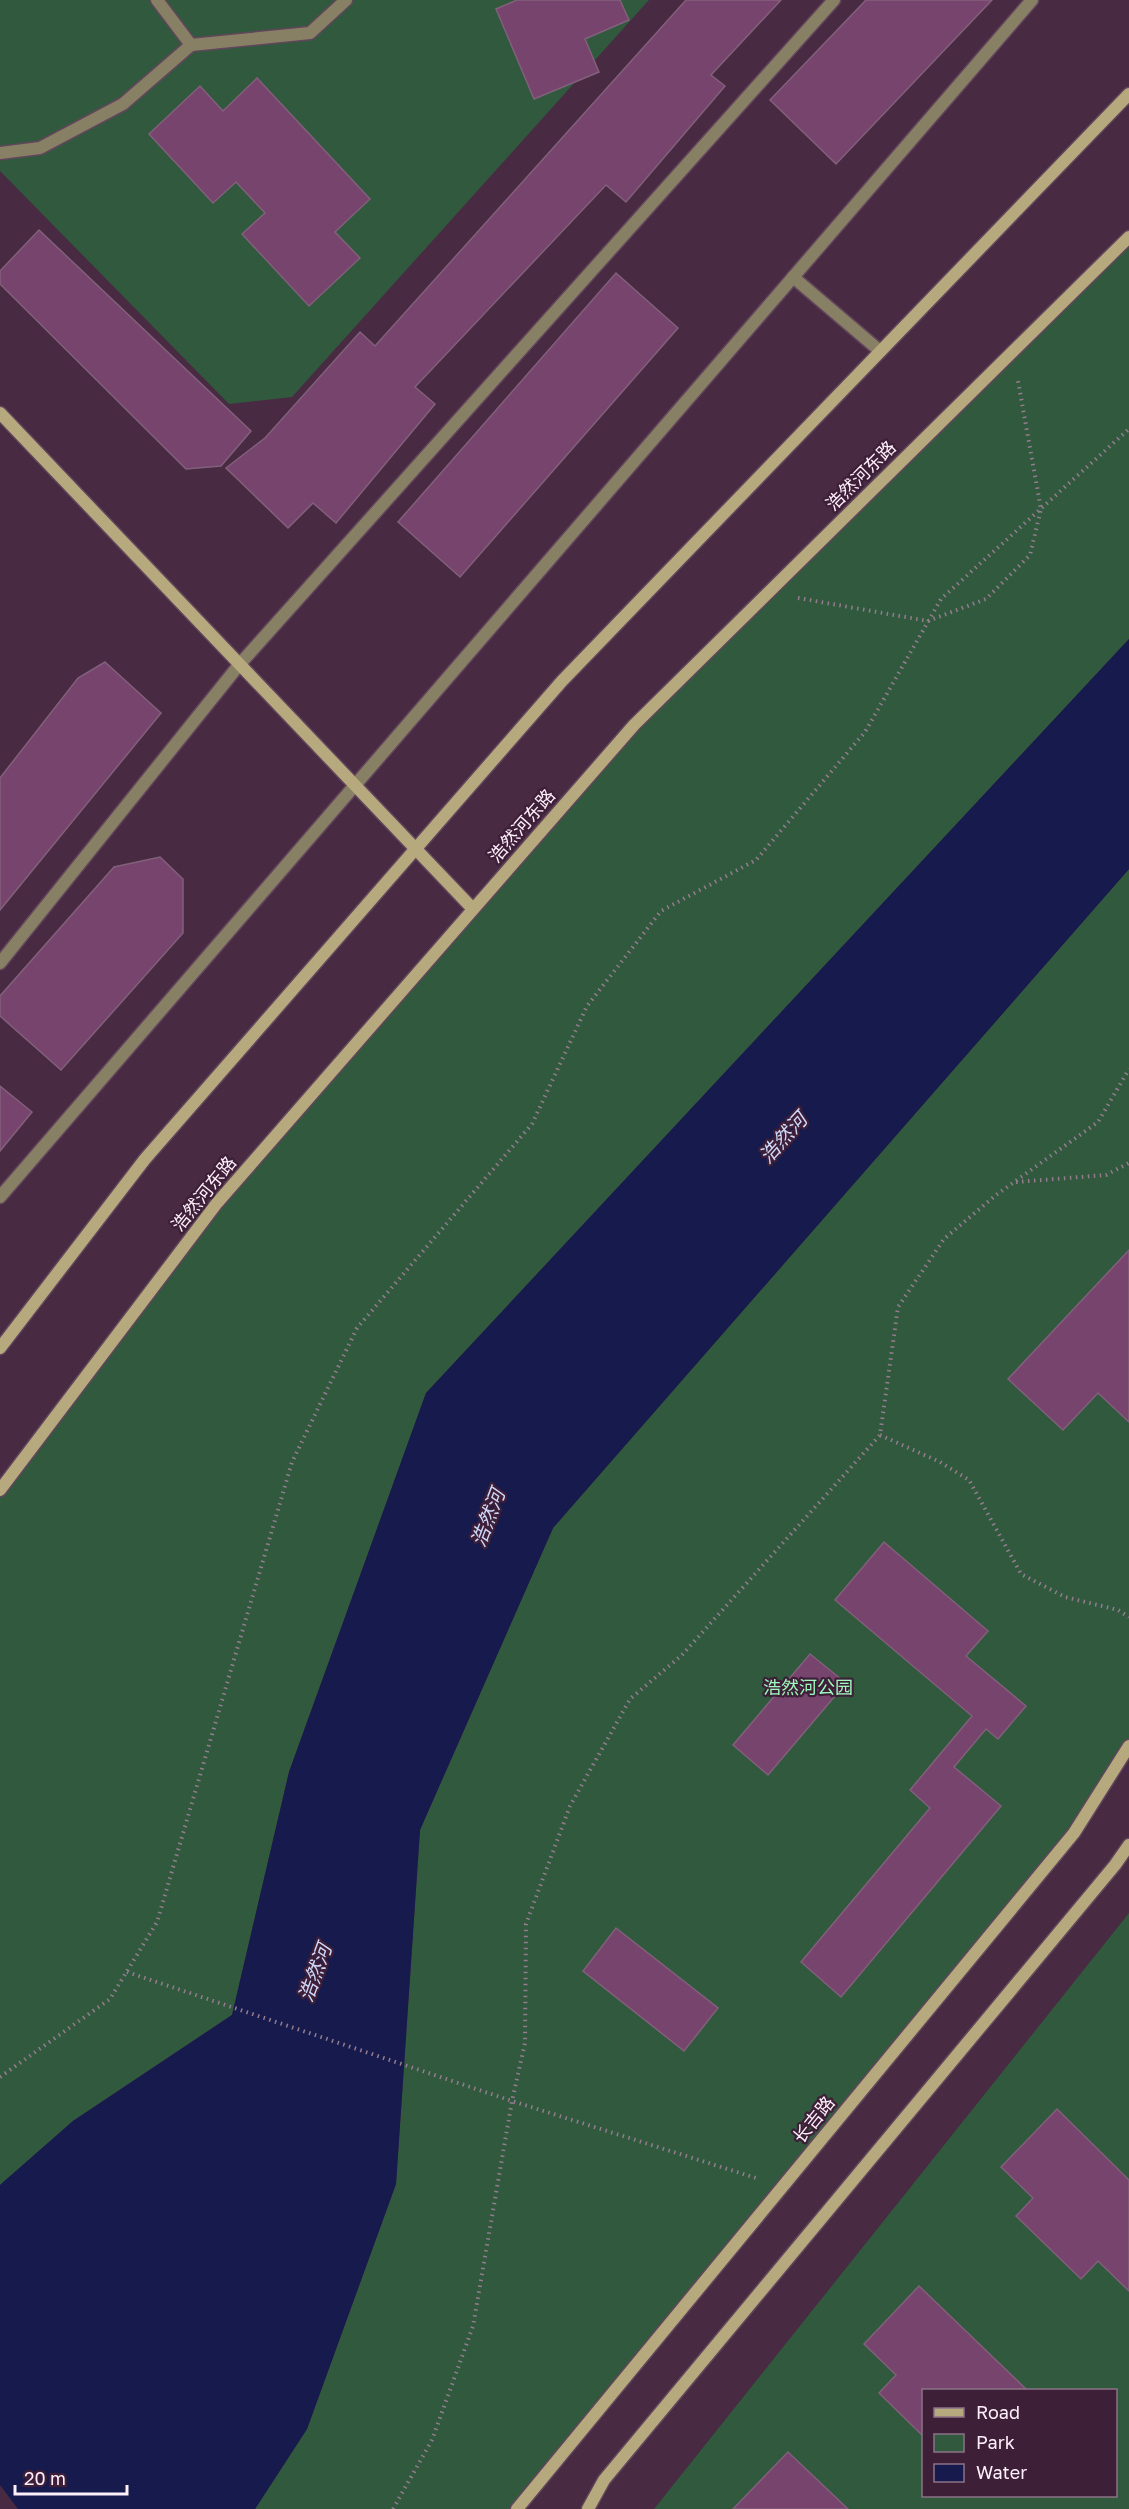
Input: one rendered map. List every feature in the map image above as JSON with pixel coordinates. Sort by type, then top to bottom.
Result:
[{"type":"main road","points":[[0,1348],[145,1159],[562,681],[1129,94]]},
{"type":"main road","name":"浩然河东路","points":[[0,1490],[217,1203],[634,725],[1129,237]]},
{"type":"main road","points":[[0,413],[473,909]]},
{"type":"main road","name":"长吉路","points":[[517,2509],[1074,1833],[1129,1746]]},
{"type":"main road","points":[[588,2509],[604,2480],[1116,1864],[1129,1845]]},
{"type":"street","points":[[157,0],[191,45]]},
{"type":"street","points":[[0,153],[40,148],[123,104],[191,45],[310,33],[346,0]]},
{"type":"street","points":[[0,963],[239,664],[834,0]]},
{"type":"street","points":[[0,1197],[1032,0]]},
{"type":"street","points":[[793,277],[880,351]]},
{"type":"path","points":[[768,593],[928,621],[986,599],[1030,555],[1041,509],[1013,352]]},
{"type":"path","points":[[0,2077],[110,2000],[157,1922],[292,1462],[357,1328],[532,1124],[587,1006],[661,911],[756,860],[865,732],[941,599],[1129,429]]},
{"type":"path","points":[[393,2509],[432,2440],[473,2326],[512,2101],[525,2043],[526,1924],[570,1806],[630,1699],[682,1655],[880,1436],[898,1307],[944,1239],[1014,1183],[1098,1122],[1129,1069]]},
{"type":"path","points":[[1014,1183],[1106,1175],[1129,1163]]},
{"type":"path","points":[[880,1436],[940,1462],[969,1480],[1021,1574],[1065,1597],[1118,1610],[1129,1617]]},
{"type":"path","points":[[127,1972],[512,2101],[782,2186]]},
{"type":"green space","points":[[0,0],[649,0],[292,397],[229,404],[0,171]]},
{"type":"green space","points":[[1129,237],[1129,639],[426,1393],[289,1772],[232,2015],[73,2121],[0,2185],[0,1490],[217,1203],[634,725]]},
{"type":"green space","name":"浩然河公园","points":[[1129,869],[1129,1746],[1074,1833],[517,2509],[255,2509],[307,2429],[396,2184],[420,1830],[553,1528]]},
{"type":"green space","points":[[1129,1913],[1129,2509],[654,2509]]},
{"type":"water","name":"浩然河","points":[[1129,639],[1129,869],[553,1528],[420,1830],[396,2184],[307,2429],[255,2509],[18,2509],[0,2485],[0,2185],[73,2121],[232,2015],[289,1772],[426,1393]]},
{"type":"building","points":[[517,0],[620,0],[629,20],[585,39],[599,72],[534,99],[496,9]]},
{"type":"building","points":[[686,0],[781,0],[711,75],[725,86],[626,202],[606,185],[415,387],[435,404],[336,523],[313,503],[288,528],[226,468],[265,438],[360,332],[375,346]]},
{"type":"building","points":[[866,0],[992,0],[836,164],[770,100]]},
{"type":"building","points":[[257,78],[370,199],[335,232],[360,258],[309,306],[242,234],[265,213],[236,182],[213,203],[149,134],[200,86],[223,111]]},
{"type":"building","points":[[39,230],[251,431],[221,466],[186,469],[0,284],[0,271]]},
{"type":"building","points":[[616,273],[678,328],[460,577],[398,522]]},
{"type":"building","points":[[105,662],[161,713],[0,910],[0,778],[78,678]]},
{"type":"building","points":[[160,857],[183,879],[183,933],[61,1070],[0,1016],[0,996],[114,867]]},
{"type":"building","points":[[0,1086],[32,1112],[0,1151]]},
{"type":"building","points":[[1129,1250],[1129,1422],[1098,1393],[1063,1430],[1008,1379]]},
{"type":"building","points":[[884,1542],[988,1631],[966,1656],[1026,1706],[998,1739],[986,1729],[954,1767],[1001,1806],[841,1997],[801,1962],[930,1808],[910,1790],[972,1716],[835,1600]]},
{"type":"building","points":[[810,1654],[846,1683],[768,1775],[733,1745]]},
{"type":"building","points":[[616,1928],[718,2008],[684,2051],[583,1971]]},
{"type":"building","points":[[1057,2109],[1129,2180],[1129,2291],[1098,2261],[1081,2279],[1016,2216],[1033,2198],[1001,2167]]},
{"type":"building","points":[[919,2286],[1026,2389],[922,2389],[922,2435],[879,2393],[896,2375],[864,2344]]},
{"type":"building","points":[[788,2452],[848,2509],[733,2509]]}]
